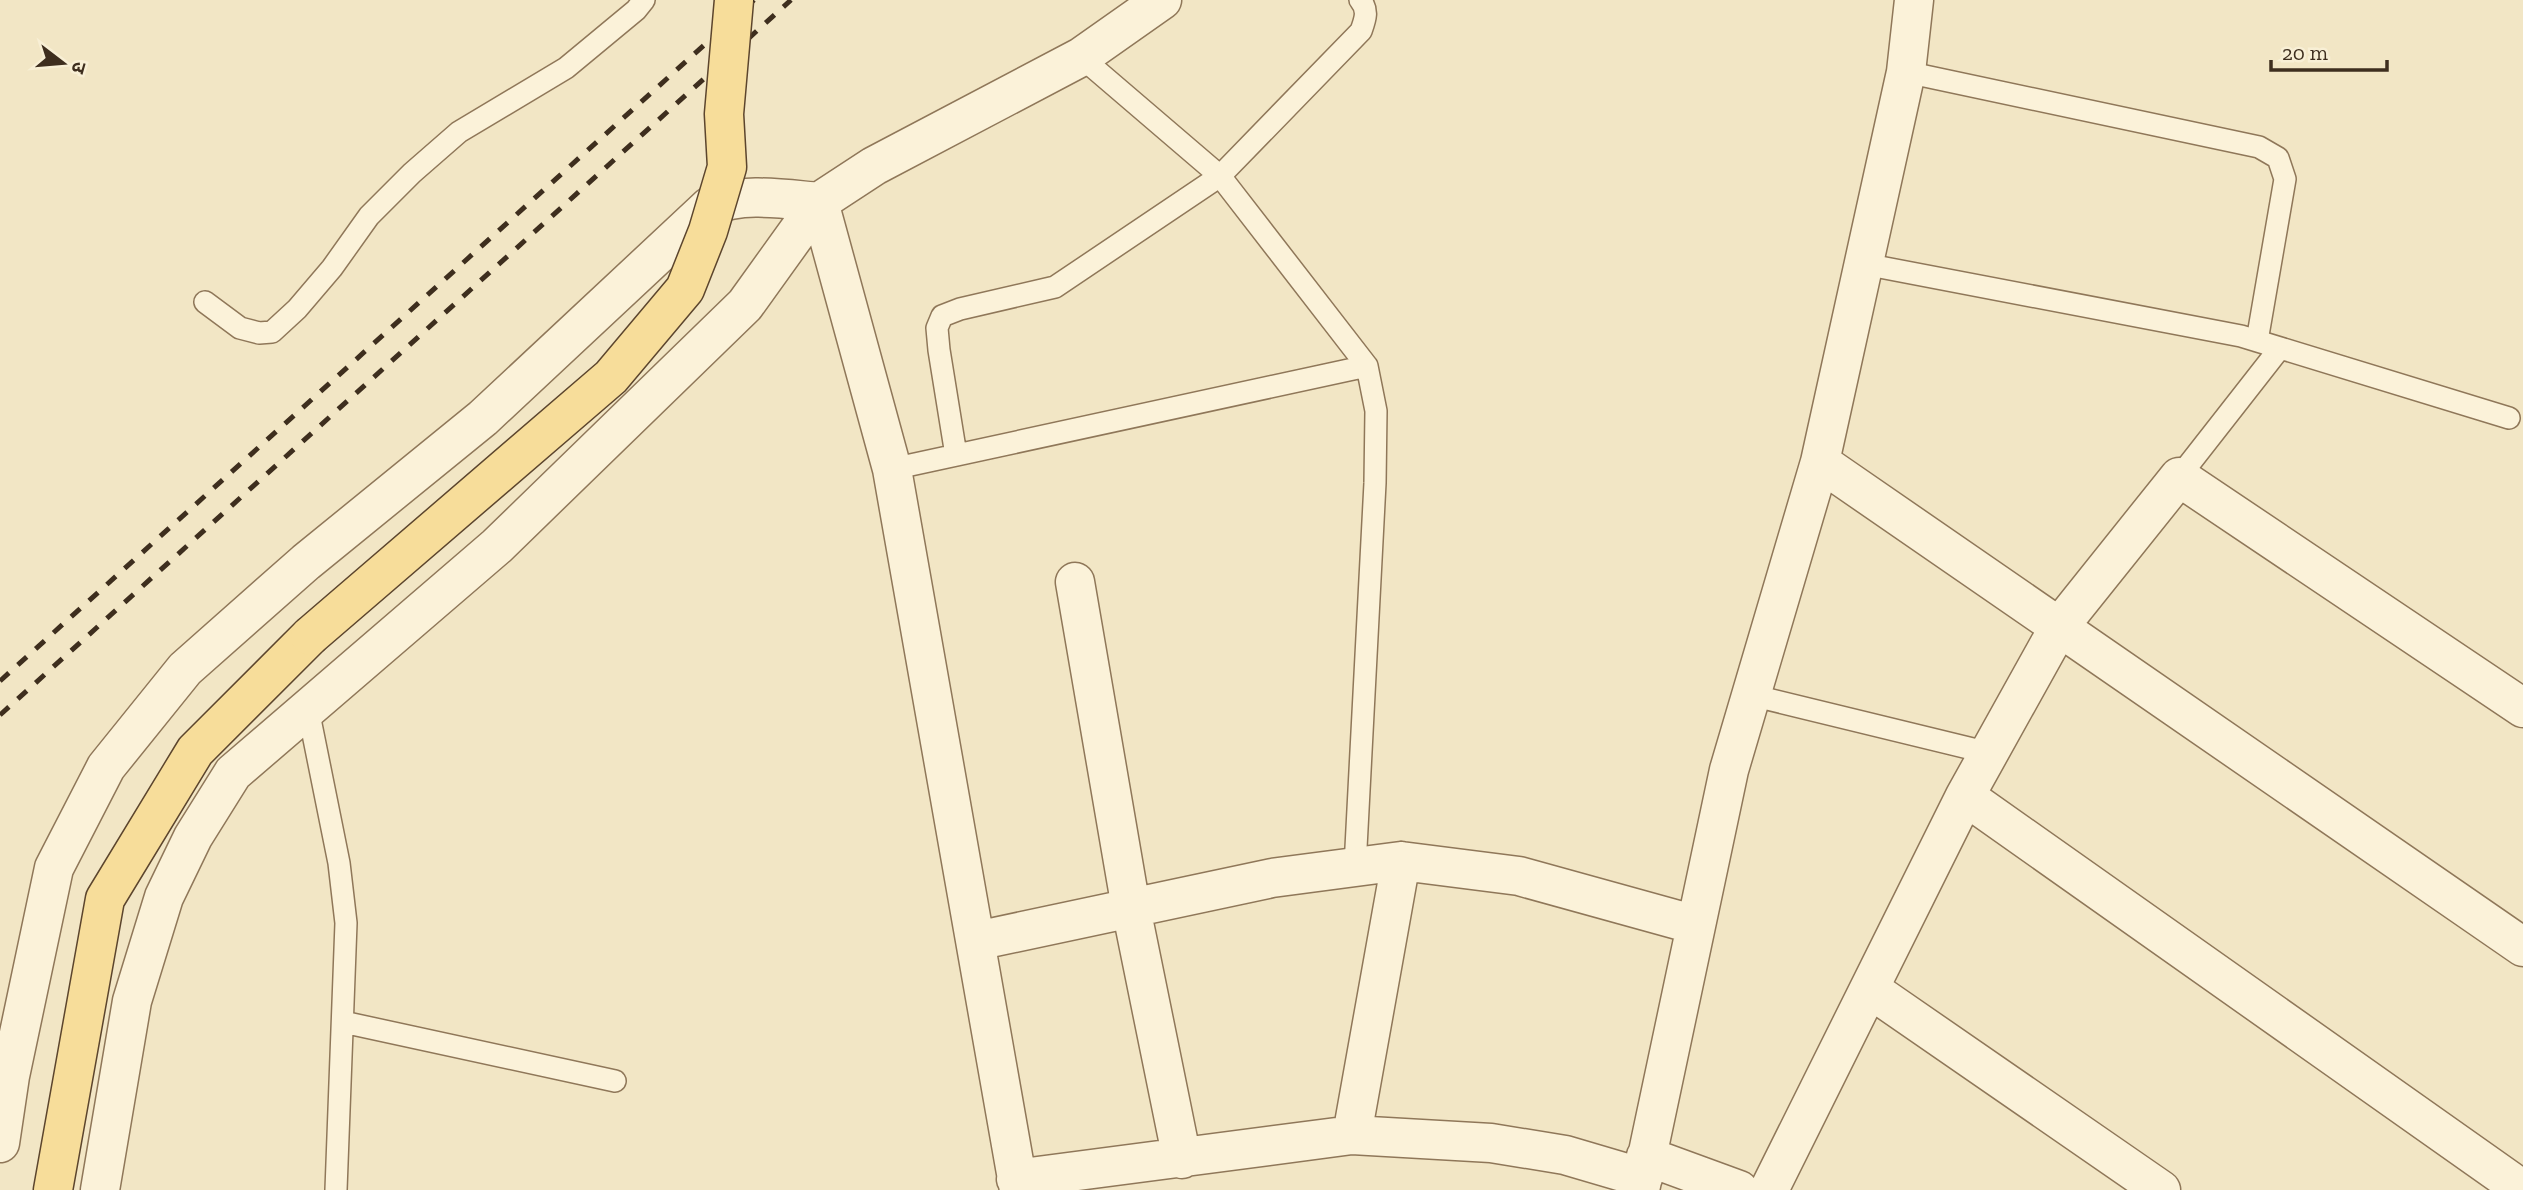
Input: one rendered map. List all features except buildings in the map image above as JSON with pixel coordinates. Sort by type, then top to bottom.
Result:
[{"type":"main road","points":[[53,1190],[105,899],[195,751],[310,636],[611,377],[685,289],[708,231],[727,167],[724,114],[734,0]]},
{"type":"street","points":[[100,1190],[132,1001],[164,897],[193,837],[233,773],[497,546],[745,305],[819,202],[874,166],[1081,57],[1162,0]]},
{"type":"street","points":[[1643,1175],[1729,769],[1820,462],[1906,72],[1914,0]]},
{"type":"street","points":[[0,1143],[10,1076],[54,868],[106,767],[185,669],[306,562],[483,418],[710,206],[723,200],[768,198],[819,202]]},
{"type":"street","points":[[819,202],[892,470],[1018,1185],[1182,1158],[1352,1135],[1491,1143],[1565,1155],[1643,1175],[1739,1190]]},
{"type":"street","points":[[1820,462],[2523,947]]},
{"type":"street","points":[[1769,1190],[1965,796],[2059,626],[2179,477],[2523,708]]},
{"type":"street","points":[[1075,582],[1131,908],[1182,1158]]},
{"type":"street","points":[[1965,796],[2523,1190]]},
{"type":"street","points":[[976,941],[1272,878],[1401,861],[1519,876],[1696,925]]},
{"type":"street","points":[[1352,1135],[1401,861]]},
{"type":"street","points":[[1870,989],[2161,1190]]},
{"type":"lane","points":[[205,302],[240,328],[259,333],[272,332],[297,309],[332,268],[369,216],[412,173],[459,132],[566,68],[645,0]]},
{"type":"lane","points":[[956,455],[939,349],[937,328],[942,316],[960,309],[1055,287],[1220,176],[1361,31],[1366,18],[1365,6],[1360,0]]},
{"type":"lane","points":[[1081,57],[1220,176],[1367,366],[1376,411],[1375,483],[1355,867]]},
{"type":"lane","points":[[1906,72],[2259,147],[2278,158],[2286,179],[2257,341]]},
{"type":"lane","points":[[1864,264],[2241,336],[2509,418]]},
{"type":"lane","points":[[2179,477],[2280,348]]},
{"type":"lane","points":[[892,470],[1367,366]]},
{"type":"lane","points":[[1751,695],[1989,753]]},
{"type":"lane","points":[[308,709],[339,863],[346,923],[336,1190]]},
{"type":"lane","points":[[343,1022],[615,1081]]},
{"type":"railway","points":[[0,681],[754,0]]},
{"type":"railway","points":[[0,715],[791,0]]}]
